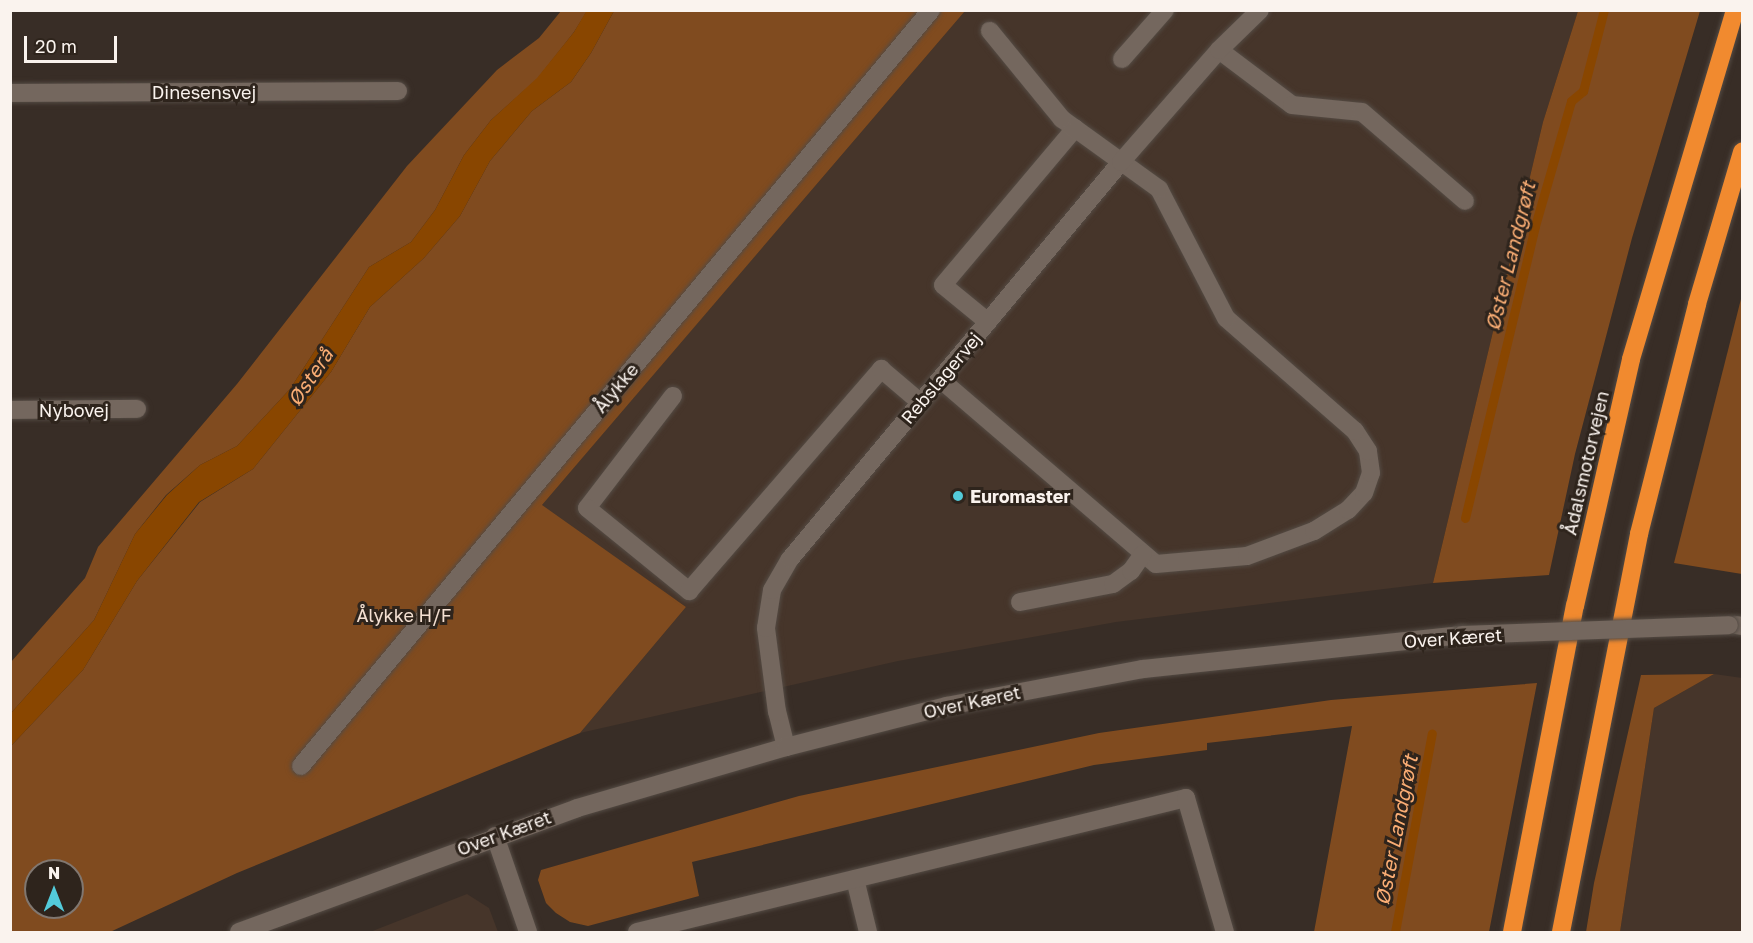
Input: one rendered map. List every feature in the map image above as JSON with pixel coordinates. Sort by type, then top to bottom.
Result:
[{"type":"highway","name":"Ådalsmotorvejen","points":[[1512,933],[1575,606],[1631,358],[1735,10]]},
{"type":"highway","points":[[1561,933],[1639,534],[1697,304],[1742,152]]},
{"type":"street","name":"Ålykke","points":[[301,766],[932,10]]},
{"type":"street","points":[[1122,59],[1164,10]]},
{"type":"street","name":"Rebslagervej","points":[[786,747],[777,712],[766,628],[772,590],[790,559],[1121,162],[1219,50],[1260,10]]},
{"type":"street","points":[[940,379],[1156,564],[1247,556],[1314,531],[1348,510],[1364,493],[1371,473],[1368,451],[1355,430],[1226,318],[1159,189],[1062,119],[990,31]]},
{"type":"street","points":[[1219,50],[1292,105],[1362,112],[1465,201]]},
{"type":"street","name":"Dinesensvej","points":[[10,93],[398,91]]},
{"type":"street","points":[[988,322],[943,285],[1075,128]]},
{"type":"street","points":[[673,396],[587,508],[689,591],[881,369],[921,403]]},
{"type":"street","name":"Nybovej","points":[[10,410],[137,409]]},
{"type":"street","points":[[1020,602],[1113,584],[1131,571],[1143,554]]},
{"type":"street","name":"Over Kæret","points":[[238,933],[495,836],[577,808],[786,747],[947,706],[1143,669],[1462,635],[1737,625]]},
{"type":"street","points":[[637,933],[1186,798],[1225,933]]},
{"type":"street","points":[[495,836],[528,933]]},
{"type":"street","points":[[855,879],[868,933]]},
{"type":"shaded area","points":[[965,11],[1578,11],[1543,122],[1433,583],[1116,622],[898,661],[580,733],[686,607],[541,506]]},
{"type":"shaded area","points":[[1714,674],[1742,678],[1742,932],[1620,932],[1654,708]]},
{"type":"shaded area","points":[[467,894],[489,908],[498,932],[370,932]]},
{"type":"green space","points":[[561,11],[587,11],[574,32],[537,79],[491,120],[464,155],[435,210],[411,242],[369,267],[290,389],[237,446],[200,465],[166,495],[135,534],[94,620],[11,713],[11,662],[85,578],[98,547],[237,384],[407,166],[497,70],[539,38]]},
{"type":"green space","name":"Ålykke H/F","points":[[614,11],[965,11],[542,505],[686,607],[580,733],[237,873],[110,932],[11,932],[11,746],[83,670],[137,581],[200,502],[253,469],[331,372],[370,307],[424,258],[460,216],[490,161],[532,111],[571,82],[591,53]]},
{"type":"green space","points":[[1578,11],[1700,11],[1632,238],[1575,454],[1549,575],[1433,583],[1543,122]]},
{"type":"green space","points":[[1742,295],[1742,574],[1674,563]]},
{"type":"green space","points":[[1714,674],[1654,708],[1620,932],[1586,932],[1594,883],[1641,675]]},
{"type":"green space","points":[[1537,683],[1489,932],[1314,932],[1352,726],[1207,743],[1207,750],[1094,765],[692,862],[699,896],[588,926],[570,922],[556,913],[546,903],[538,880],[541,870],[799,796],[1099,733],[1331,700]]},
{"type":"water","name":"Østerå","points":[[587,10],[614,11],[591,53],[571,82],[532,111],[490,161],[460,216],[424,258],[370,307],[331,372],[253,469],[199,502],[137,581],[83,670],[11,746],[11,713],[94,620],[135,534],[167,495],[200,465],[237,446],[290,389],[369,267],[411,242],[435,210],[464,155],[491,120],[537,78],[574,32]]},
{"type":"waterway","name":"Øster Landgrøft","points":[[1465,518],[1535,226],[1571,101],[1583,91],[1604,10]]},
{"type":"waterway","name":"Øster Landgrøft","points":[[1395,932],[1432,733]]},
{"type":"place","name":"Euromaster","points":[[958,496]]}]
